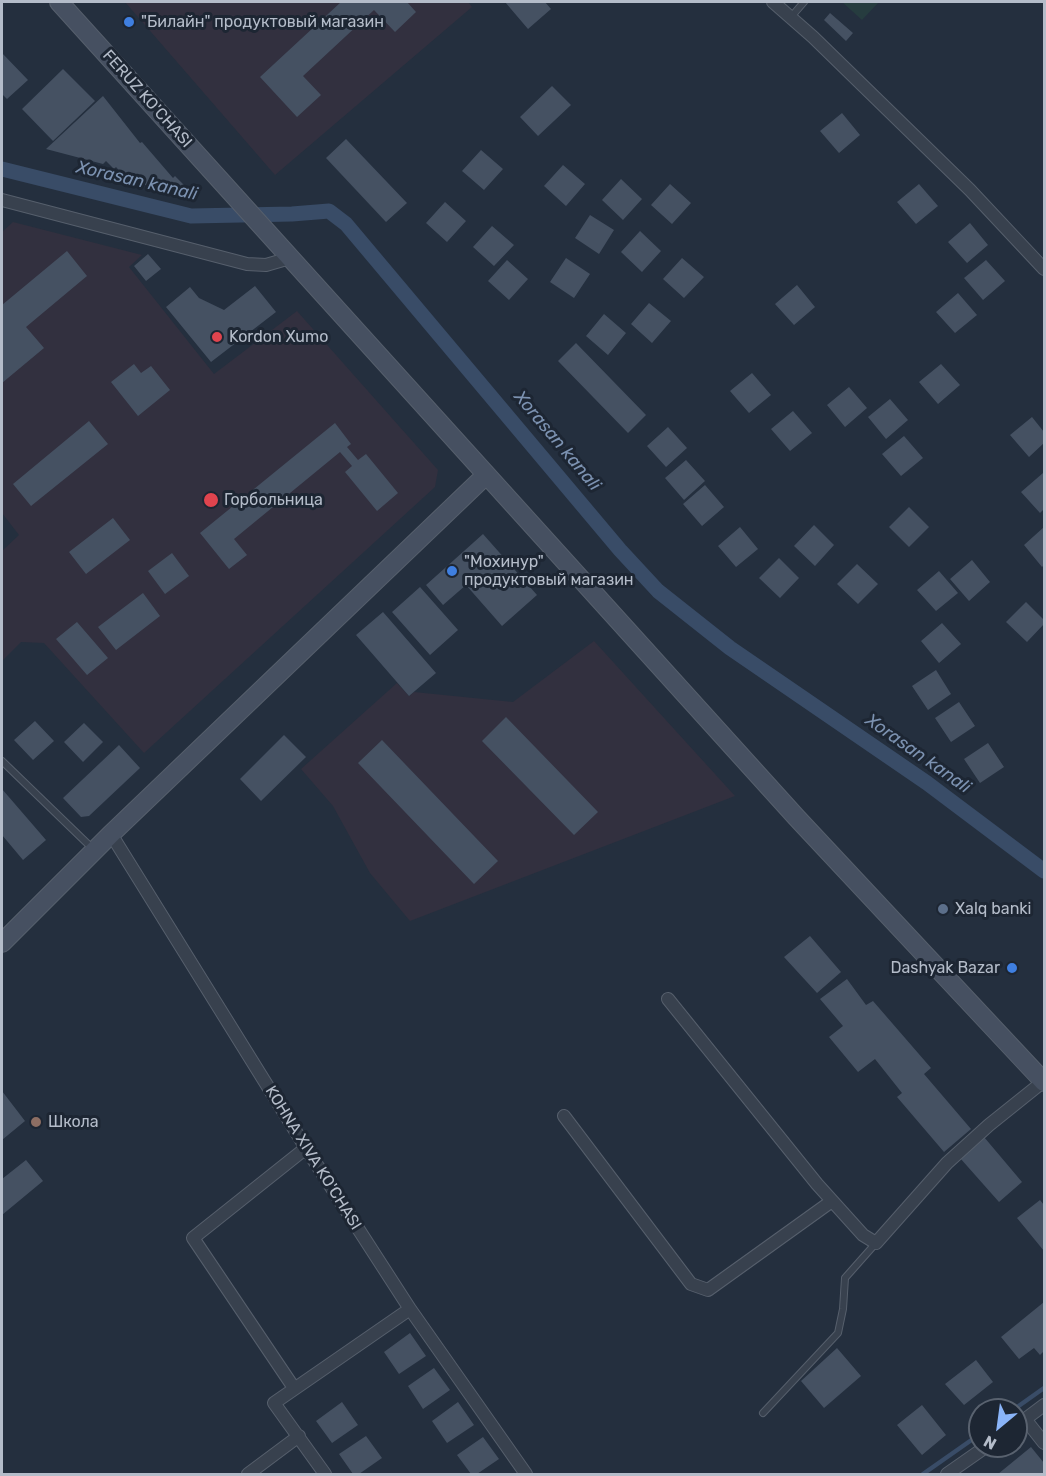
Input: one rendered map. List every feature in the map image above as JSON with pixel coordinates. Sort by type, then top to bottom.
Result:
[{"type":"main road","name":"FERUZ KO'CHASI","points":[[59,2],[789,809],[1044,1082]]},
{"type":"main road","points":[[2,943],[111,834],[486,475]]},
{"type":"street","points":[[773,2],[970,190],[1044,269]]},
{"type":"street","points":[[2,200],[247,264],[266,264],[290,258]]},
{"type":"street","name":"KOHNA XIVA KO'CHASI","points":[[111,834],[306,1148],[410,1309],[526,1474]]},
{"type":"street","points":[[668,999],[832,1201],[863,1235],[876,1243],[947,1163],[989,1125],[1044,1082]]},
{"type":"street","points":[[564,1116],[691,1284],[708,1290],[832,1201]]},
{"type":"street","points":[[294,1388],[193,1239],[306,1148]]},
{"type":"street","points":[[325,1474],[274,1403],[410,1309]]},
{"type":"street","points":[[1028,1417],[1044,1405]]},
{"type":"street","points":[[1028,1428],[1044,1443]]},
{"type":"street","points":[[248,1474],[299,1437]]},
{"type":"street","points":[[947,1474],[970,1458]]},
{"type":"lane","points":[[790,17],[804,2]]},
{"type":"lane","points":[[2,761],[95,851]]},
{"type":"lane","points":[[764,1413],[838,1333],[843,1309],[845,1278],[876,1243]]},
{"type":"shaded area","points":[[125,2],[468,2],[472,7],[275,175]]},
{"type":"shaded area","name":"Горбольница","points":[[13,222],[142,255],[129,267],[214,374],[297,311],[438,470],[435,487],[144,753],[44,643],[21,642],[2,661],[2,551],[19,535],[2,513],[2,232]]},
{"type":"shaded area","points":[[594,641],[735,796],[410,921],[370,873],[333,806],[301,769],[397,683],[409,696],[414,692],[513,702]]},
{"type":"green space","points":[[842,2],[879,2],[862,20]]},
{"type":"building","points":[[341,2],[407,2],[416,12],[395,32],[374,10],[303,76],[321,95],[297,117],[260,77]]},
{"type":"building","points":[[505,2],[545,2],[551,9],[528,29]]},
{"type":"building","points":[[830,13],[853,33],[846,41],[824,20]]},
{"type":"building","points":[[2,53],[28,80],[7,99],[2,94]]},
{"type":"building","points":[[63,69],[95,101],[53,141],[22,109]]},
{"type":"building","points":[[552,86],[571,105],[538,136],[520,117]]},
{"type":"building","points":[[103,96],[140,143],[142,142],[173,178],[175,176],[186,187],[179,194],[163,187],[157,181],[150,187],[124,176],[106,161],[103,164],[46,149]]},
{"type":"building","points":[[842,113],[860,135],[839,153],[820,131]]},
{"type":"building","points":[[346,139],[407,203],[386,222],[326,158]]},
{"type":"building","points":[[481,150],[503,169],[484,190],[462,171]]},
{"type":"building","points":[[563,165],[585,184],[566,206],[544,186]]},
{"type":"building","points":[[621,179],[642,199],[623,220],[602,200]]},
{"type":"building","points":[[670,184],[691,203],[672,224],[651,205]]},
{"type":"building","points":[[919,184],[938,206],[916,224],[897,202]]},
{"type":"building","points":[[445,202],[466,221],[447,242],[426,223]]},
{"type":"building","points":[[590,215],[614,230],[599,254],[575,238]]},
{"type":"building","points":[[970,223],[988,245],[967,263],[948,242]]},
{"type":"building","points":[[492,226],[514,245],[494,266],[473,247]]},
{"type":"building","points":[[640,231],[661,251],[642,272],[621,252]]},
{"type":"building","points":[[67,251],[87,276],[26,327],[44,348],[2,383],[2,305]]},
{"type":"building","points":[[148,254],[161,269],[146,281],[134,266]]},
{"type":"building","points":[[566,258],[590,274],[574,298],[550,282]]},
{"type":"building","points":[[682,258],[704,277],[684,298],[663,279]]},
{"type":"building","points":[[507,260],[528,279],[509,300],[488,281]]},
{"type":"building","points":[[986,260],[1005,281],[983,300],[964,278]]},
{"type":"building","points":[[797,285],[815,307],[794,325],[775,304]]},
{"type":"building","name":"Kordon Xumo","points":[[255,286],[276,312],[211,362],[166,307],[190,287],[199,298],[224,310]]},
{"type":"building","points":[[958,293],[977,315],[955,333],[936,312]]},
{"type":"building","points":[[649,303],[671,321],[652,343],[631,324]]},
{"type":"building","points":[[604,314],[626,333],[608,355],[586,336]]},
{"type":"building","points":[[576,343],[646,415],[628,433],[558,361]]},
{"type":"building","points":[[134,364],[141,373],[151,366],[170,390],[138,416],[111,382]]},
{"type":"building","points":[[941,364],[960,385],[938,404],[919,382]]},
{"type":"building","points":[[752,373],[771,395],[749,413],[730,391]]},
{"type":"building","points":[[849,387],[867,408],[845,427],[827,405]]},
{"type":"building","points":[[890,399],[908,420],[886,439],[868,417]]},
{"type":"building","points":[[793,411],[812,433],[790,451],[771,429]]},
{"type":"building","points":[[1032,417],[1044,432],[1044,443],[1029,457],[1010,435]]},
{"type":"building","points":[[89,421],[108,444],[31,506],[13,484]]},
{"type":"building","points":[[335,423],[351,444],[347,447],[358,460],[366,454],[398,493],[377,511],[345,472],[352,466],[340,452],[234,539],[247,555],[229,569],[200,533]]},
{"type":"building","points":[[668,427],[687,448],[666,467],[647,446]]},
{"type":"building","points":[[904,436],[923,458],[901,476],[882,454]]},
{"type":"building","points":[[686,460],[705,481],[684,500],[665,478]]},
{"type":"building","points":[[1043,473],[1044,509],[1040,513],[1021,492]]},
{"type":"building","points":[[705,485],[724,507],[702,526],[683,504]]},
{"type":"building","points":[[909,507],[929,527],[909,547],[889,527]]},
{"type":"building","points":[[113,518],[130,540],[86,574],[69,552]]},
{"type":"building","points":[[814,525],[834,545],[815,566],[794,546]]},
{"type":"building","points":[[740,527],[758,549],[736,567],[718,546]]},
{"type":"building","points":[[1044,527],[1044,565],[1042,567],[1024,545]]},
{"type":"building","points":[[483,534],[537,595],[502,626],[466,585],[443,605],[426,585]]},
{"type":"building","points":[[172,553],[189,576],[165,594],[148,571]]},
{"type":"building","points":[[779,558],[799,578],[780,598],[759,578]]},
{"type":"building","points":[[972,560],[990,582],[969,601],[950,579]]},
{"type":"building","points":[[857,564],[878,584],[858,604],[837,584]]},
{"type":"building","points":[[939,571],[958,593],[936,611],[917,590]]},
{"type":"building","points":[[420,587],[458,630],[430,655],[392,612]]},
{"type":"building","points":[[143,593],[160,616],[116,650],[98,627]]},
{"type":"building","points":[[1026,602],[1044,620],[1044,624],[1027,642],[1006,622]]},
{"type":"building","points":[[383,612],[436,673],[409,696],[356,635]]},
{"type":"building","points":[[77,622],[108,658],[87,675],[56,639]]},
{"type":"building","points":[[942,623],[961,644],[939,663],[921,641]]},
{"type":"building","points":[[936,670],[951,694],[928,710],[912,686]]},
{"type":"building","points":[[959,702],[975,726],[951,742],[935,718]]},
{"type":"building","points":[[506,717],[598,812],[574,835],[482,741]]},
{"type":"building","points":[[35,721],[54,741],[33,760],[14,740]]},
{"type":"building","points":[[84,723],[103,742],[83,762],[64,742]]},
{"type":"building","points":[[284,735],[306,757],[261,801],[240,779]]},
{"type":"building","points":[[382,740],[498,861],[474,884],[358,763]]},
{"type":"building","points":[[988,743],[1004,767],[980,783],[964,759]]},
{"type":"building","points":[[119,745],[140,768],[89,816],[81,817],[63,798]]},
{"type":"building","points":[[2,789],[46,840],[23,860],[2,835]]},
{"type":"building","points":[[810,936],[841,972],[817,993],[784,957]]},
{"type":"building","points":[[847,979],[866,1005],[873,1001],[931,1068],[924,1074],[971,1129],[944,1152],[897,1097],[902,1093],[875,1059],[858,1072],[829,1037],[843,1026],[820,999]]},
{"type":"building","points":[[2,1091],[25,1121],[2,1140]]},
{"type":"building","points":[[984,1137],[1022,1182],[999,1202],[960,1158]]},
{"type":"building","points":[[26,1160],[43,1181],[2,1215],[2,1179]]},
{"type":"building","points":[[1040,1200],[1044,1205],[1044,1251],[1017,1218]]},
{"type":"building","points":[[1044,1302],[1044,1351],[1040,1355],[1034,1348],[1019,1359],[1001,1337]]},
{"type":"building","points":[[410,1333],[426,1356],[399,1374],[384,1352]]},
{"type":"building","points":[[837,1348],[861,1376],[824,1408],[801,1381]]},
{"type":"building","points":[[976,1360],[993,1382],[973,1398],[968,1398],[968,1402],[964,1405],[945,1384]]},
{"type":"building","points":[[434,1368],[450,1390],[423,1409],[408,1386]]},
{"type":"building","points":[[342,1402],[358,1425],[332,1443],[316,1421]]},
{"type":"building","points":[[458,1402],[474,1425],[447,1443],[432,1421]]},
{"type":"building","points":[[922,1405],[946,1435],[922,1455],[897,1425]]},
{"type":"building","points":[[366,1436],[382,1458],[359,1474],[353,1474],[339,1454]]},
{"type":"building","points":[[483,1437],[499,1459],[477,1474],[471,1474],[457,1455]]},
{"type":"building","points":[[1031,1447],[1044,1463],[1044,1474],[998,1474],[1018,1458],[1028,1458],[1028,1449]]},
{"type":"waterway","name":"Xorasan kanali","points":[[2,169],[191,216],[329,211],[346,224],[620,550],[658,591],[730,648],[927,783],[1044,871]]},
{"type":"waterway","points":[[1028,1399],[1044,1388]]},
{"type":"waterway","points":[[923,1474],[968,1442]]},
{"type":"place","name":"\"Билайн\" продуктовый магазин","points":[[129,22]]},
{"type":"place","name":"Kordon Xumo","points":[[217,337]]},
{"type":"place","name":"Горбольница","points":[[211,500]]},
{"type":"place","name":"\"Мохинур\" продуктовый магазин","points":[[452,571]]},
{"type":"place","name":"Xalq banki","points":[[943,909]]},
{"type":"place","name":"Dashyak Bazar","points":[[1012,968]]},
{"type":"place","name":"Школа","points":[[36,1122]]}]
